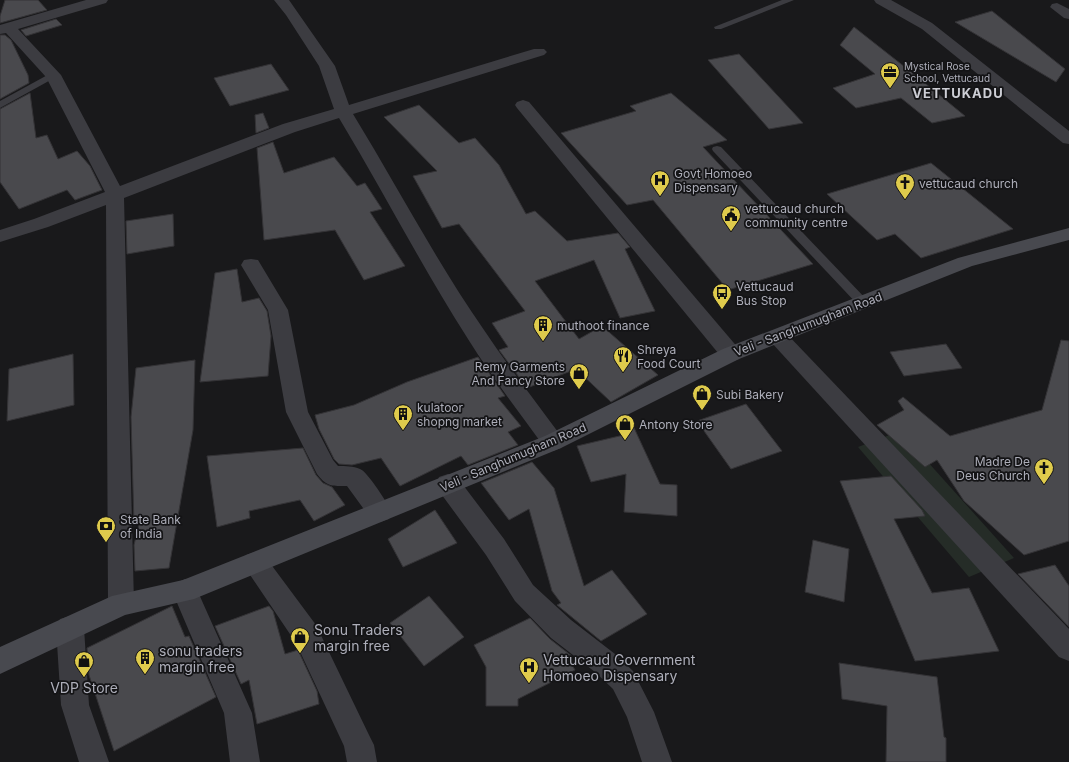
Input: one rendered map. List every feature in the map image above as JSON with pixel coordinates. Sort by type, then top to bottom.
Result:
[{"type":"main road","name":"Veli - Sanghumugham Road","points":[[0,661],[121,604],[184,591],[553,442],[731,354],[778,337],[966,262],[1069,234]]},
{"type":"street","points":[[4,29],[101,0]]},
{"type":"street","points":[[281,0],[292,13],[327,66],[344,112],[381,174],[420,245],[476,335],[553,442]]},
{"type":"street","points":[[881,0],[927,26],[1069,138]]},
{"type":"street","points":[[1056,7],[1069,15]]},
{"type":"street","points":[[4,29],[53,75],[115,194],[121,604]]},
{"type":"street","points":[[0,236],[41,223],[289,128],[539,52]]},
{"type":"street","points":[[523,105],[731,354]]},
{"type":"street","points":[[251,265],[278,310],[297,412],[325,467],[332,476],[354,476],[380,512]]},
{"type":"street","points":[[778,337],[1069,648]]},
{"type":"street","points":[[448,484],[495,547],[524,593],[561,629],[605,663],[623,680],[640,712],[657,762]]},
{"type":"street","points":[[255,563],[306,634],[359,745],[362,762]]},
{"type":"street","points":[[184,591],[238,713],[245,762]]},
{"type":"street","points":[[70,628],[76,705],[94,762]]},
{"type":"lane","points":[[718,27],[790,0]]},
{"type":"lane","points":[[0,105],[53,75]]},
{"type":"lane","points":[[717,149],[863,303]]},
{"type":"shaded area","points":[[900,431],[1014,558],[969,577],[858,447]]},
{"type":"building","points":[[5,0],[38,0],[47,10],[0,23],[0,16]]},
{"type":"building","points":[[992,11],[1065,69],[1056,82],[955,22]]},
{"type":"building","points":[[56,19],[62,25],[26,36],[21,30]]},
{"type":"building","name":"Mystical Rose School, Vettucaud","points":[[854,27],[965,116],[932,123],[901,98],[856,108],[833,88],[875,74],[840,45]]},
{"type":"building","points":[[0,35],[5,35],[11,40],[28,75],[29,83],[0,99]]},
{"type":"building","points":[[739,54],[803,123],[769,129],[708,60]]},
{"type":"building","points":[[271,64],[289,90],[230,106],[214,78]]},
{"type":"building","points":[[30,93],[36,138],[47,135],[58,159],[77,151],[90,166],[102,190],[75,200],[67,190],[19,209],[0,182],[0,109]]},
{"type":"building","points":[[671,93],[727,140],[703,147],[813,264],[728,290],[653,200],[627,205],[561,133],[636,111],[630,106]]},
{"type":"building","points":[[419,105],[459,143],[475,138],[499,165],[526,214],[535,211],[567,241],[618,233],[630,247],[625,249],[655,311],[620,318],[594,260],[535,281],[579,339],[602,326],[658,375],[611,402],[576,369],[527,388],[499,350],[508,347],[492,323],[525,311],[459,224],[442,228],[413,176],[437,171],[384,117]]},
{"type":"building","points":[[263,113],[269,128],[256,133],[255,115]]},
{"type":"building","points":[[273,142],[284,173],[334,157],[357,186],[365,183],[382,209],[370,212],[405,266],[364,280],[335,230],[264,240],[257,148]]},
{"type":"building","name":"vettucaud church","points":[[931,163],[1013,229],[921,258],[895,234],[877,240],[827,194]]},
{"type":"building","points":[[173,214],[174,246],[127,254],[126,221]]},
{"type":"building","points":[[237,269],[242,302],[259,298],[267,311],[271,336],[268,376],[200,382],[215,273]]},
{"type":"building","points":[[1061,340],[1069,341],[1069,541],[1024,555],[964,501],[937,460],[925,467],[877,425],[904,410],[898,401],[903,397],[950,436],[1042,410]]},
{"type":"building","points":[[946,344],[962,368],[904,376],[890,352]]},
{"type":"building","points":[[73,354],[74,405],[7,421],[9,369]]},
{"type":"building","points":[[478,357],[505,396],[498,398],[521,426],[508,432],[518,445],[468,465],[461,456],[400,486],[381,458],[352,465],[339,464],[334,459],[319,429],[315,415],[354,405],[407,382]]},
{"type":"building","points":[[195,360],[193,430],[169,568],[135,571],[134,545],[139,524],[134,525],[131,417],[136,368]]},
{"type":"building","points":[[746,404],[782,451],[731,469],[697,421]]},
{"type":"building","points":[[629,417],[660,484],[677,485],[677,516],[624,512],[626,474],[591,482],[577,446],[628,434]]},
{"type":"building","points":[[303,448],[316,475],[323,483],[332,487],[345,505],[314,521],[300,500],[249,511],[250,518],[217,527],[207,456]]},
{"type":"building","points":[[532,462],[554,488],[584,586],[612,570],[647,614],[601,641],[557,605],[561,603],[552,591],[529,509],[509,520],[481,483]]},
{"type":"building","points":[[891,476],[922,510],[925,516],[894,519],[932,593],[969,588],[999,651],[915,661],[840,481]]},
{"type":"building","points":[[435,510],[457,543],[403,567],[388,539]]},
{"type":"building","points":[[813,540],[849,549],[844,602],[805,592]]},
{"type":"building","points":[[1055,565],[1069,586],[1069,627],[1018,574]]},
{"type":"building","points":[[429,596],[464,637],[424,666],[390,623]]},
{"type":"building","name":"sonu traders margin free","points":[[172,606],[185,637],[189,636],[216,697],[114,751],[89,675],[87,648]]},
{"type":"building","points":[[269,606],[273,611],[285,654],[298,650],[317,691],[319,704],[257,724],[249,680],[241,684],[215,626]]},
{"type":"building","points":[[530,618],[550,639],[573,657],[569,660],[575,670],[518,699],[518,706],[486,706],[486,667],[474,645]]},
{"type":"building","points":[[839,663],[937,677],[944,737],[946,738],[946,762],[886,762],[887,706],[842,699]]},
{"type":"place","name":"Mystical Rose School, Vettucaud","points":[[890,89]]},
{"type":"place","name":"Govt Homoeo Dispensary","points":[[660,197]]},
{"type":"place","name":"vettucaud church","points":[[905,200]]},
{"type":"place","name":"vettucaud church community centre","points":[[731,232]]},
{"type":"place","name":"Vettucaud Bus Stop","points":[[722,310]]},
{"type":"place","name":"muthoot finance","points":[[543,342]]},
{"type":"place","name":"Shreya Food Court","points":[[623,373]]},
{"type":"place","name":"Remy Garments And Fancy Store","points":[[579,390]]},
{"type":"place","name":"Subi Bakery","points":[[702,411]]},
{"type":"place","name":"kulatoor shopng market","points":[[403,431]]},
{"type":"place","name":"Antony Store","points":[[625,441]]},
{"type":"place","name":"Madre De Deus Church","points":[[1044,485]]},
{"type":"place","name":"State Bank of India","points":[[106,543]]},
{"type":"place","name":"Sonu Traders margin free","points":[[300,654]]},
{"type":"place","name":"sonu traders margin free","points":[[145,675]]},
{"type":"place","name":"VDP Store","points":[[84,678]]},
{"type":"place","name":"Vettucaud Government Homoeo Dispensary","points":[[529,684]]},
{"type":"district","name":"VETTUKADU","points":[[958,93]]}]
